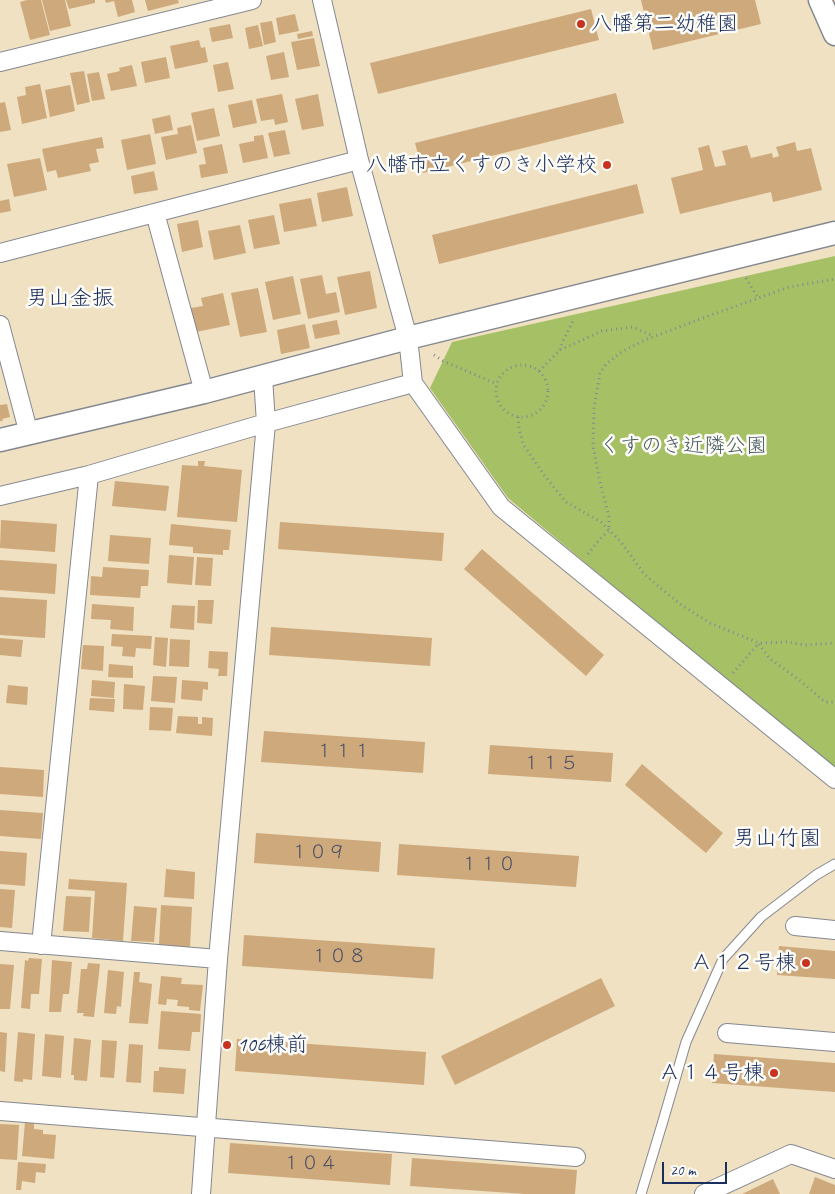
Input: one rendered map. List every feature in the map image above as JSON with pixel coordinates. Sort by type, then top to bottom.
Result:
[{"type":"street","points":[[0,62],[252,0]]},
{"type":"street","points":[[322,0],[359,160],[408,338],[413,383],[501,507],[835,780]]},
{"type":"street","points":[[820,0],[835,34]]},
{"type":"street","points":[[0,253],[359,160]]},
{"type":"street","points":[[155,213],[204,392]]},
{"type":"street","points":[[0,440],[204,392],[408,338],[835,233]]},
{"type":"street","points":[[0,325],[29,434]]},
{"type":"street","points":[[201,1194],[218,959],[266,423],[263,377]]},
{"type":"street","points":[[0,496],[88,475],[266,423],[413,383]]},
{"type":"street","points":[[41,944],[88,475]]},
{"type":"street","points":[[795,926],[835,930]]},
{"type":"street","points":[[0,941],[218,959]]},
{"type":"street","points":[[727,1033],[835,1042]]},
{"type":"street","points":[[0,1111],[576,1157]]},
{"type":"street","points":[[704,1194],[791,1154],[835,1169]]},
{"type":"lane","points":[[641,1194],[686,1042],[723,959],[761,917],[816,875],[835,864]]},
{"type":"path","points":[[746,278],[758,298]]},
{"type":"path","points":[[586,556],[609,530],[609,518],[593,446],[594,408],[600,374],[606,364],[623,351],[654,336],[788,287],[835,279]]},
{"type":"path","points":[[560,350],[574,317]]},
{"type":"path","points":[[539,371],[560,350],[602,332],[632,327],[654,336]]},
{"type":"path","points":[[408,338],[443,361],[496,384]]},
{"type":"path","points":[[522,365],[539,371],[548,385],[546,402],[541,409],[526,417],[518,417],[503,409],[498,402],[496,393],[496,384],[500,376],[514,366],[522,365]]},
{"type":"path","points":[[518,417],[523,444],[544,475],[566,502],[602,522],[621,542],[644,574],[680,604],[710,623],[759,643],[787,642],[805,645],[835,643]]},
{"type":"path","points":[[729,678],[759,643]]},
{"type":"path","points":[[759,643],[769,658],[825,702],[835,702]]},
{"type":"green space","name":"くすのき近隣公園","points":[[835,256],[835,772],[508,498],[430,388],[452,342]]},
{"type":"building","points":[[41,0],[50,35],[30,40],[20,2]]},
{"type":"building","points":[[42,0],[65,0],[71,26],[50,31]]},
{"type":"building","points":[[66,0],[95,0],[95,3],[69,9]]},
{"type":"building","points":[[105,0],[132,0],[135,12],[118,17],[114,1],[106,3]]},
{"type":"building","points":[[145,0],[178,0],[179,3],[148,11]]},
{"type":"building","points":[[641,0],[755,0],[761,24],[653,50]]},
{"type":"building","points":[[591,9],[599,40],[378,94],[370,63]]},
{"type":"building","points":[[295,14],[299,31],[279,35],[276,18]]},
{"type":"building","points":[[272,21],[276,42],[264,45],[260,23]]},
{"type":"building","points":[[230,24],[233,38],[212,42],[209,28]]},
{"type":"building","points":[[258,25],[263,46],[249,49],[245,28]]},
{"type":"building","points":[[312,31],[313,36],[298,39],[297,34]]},
{"type":"building","points":[[314,38],[320,66],[297,70],[291,42]]},
{"type":"building","points":[[199,40],[201,48],[205,47],[208,62],[175,69],[170,46]]},
{"type":"building","points":[[284,52],[289,77],[271,80],[266,56]]},
{"type":"building","points":[[166,57],[170,78],[145,83],[141,62]]},
{"type":"building","points":[[228,62],[234,89],[218,92],[213,65]]},
{"type":"building","points":[[132,65],[137,86],[111,91],[107,74],[120,71],[119,68]]},
{"type":"building","points":[[84,71],[90,102],[77,105],[70,73]]},
{"type":"building","points":[[99,72],[105,99],[92,101],[87,74]]},
{"type":"building","points":[[40,84],[47,118],[22,124],[17,97],[26,95],[25,87]]},
{"type":"building","points":[[70,85],[75,111],[50,117],[45,90]]},
{"type":"building","points":[[616,93],[624,123],[423,173],[415,143]]},
{"type":"building","points":[[282,94],[288,122],[275,125],[274,119],[261,121],[256,99]]},
{"type":"building","points":[[318,94],[324,126],[302,130],[295,99]]},
{"type":"building","points":[[252,100],[257,123],[233,128],[228,105]]},
{"type":"building","points":[[5,102],[11,130],[0,132],[0,103]]},
{"type":"building","points":[[214,108],[220,136],[197,141],[191,113]]},
{"type":"building","points":[[170,115],[173,130],[155,134],[152,119]]},
{"type":"building","points":[[191,125],[197,153],[166,160],[161,137],[178,134],[177,128]]},
{"type":"building","points":[[285,130],[290,154],[274,157],[268,133]]},
{"type":"building","points":[[150,134],[156,164],[127,170],[121,140]]},
{"type":"building","points":[[263,135],[268,158],[243,163],[239,144],[254,141],[254,136]]},
{"type":"building","points":[[102,137],[104,148],[96,149],[99,162],[89,164],[91,171],[58,178],[56,170],[47,172],[42,149]]},
{"type":"building","points":[[795,142],[797,151],[811,148],[822,190],[773,202],[771,192],[680,214],[671,178],[703,170],[698,148],[709,145],[715,167],[726,165],[722,151],[747,145],[751,158],[772,153],[773,158],[779,156],[776,147]]},
{"type":"building","points":[[222,144],[228,173],[201,178],[199,165],[206,164],[203,148]]},
{"type":"building","points":[[40,158],[47,190],[14,197],[7,164]]},
{"type":"building","points":[[154,171],[158,190],[134,194],[131,176]]},
{"type":"building","points":[[637,184],[644,213],[439,264],[432,235]]},
{"type":"building","points":[[347,187],[353,216],[322,222],[317,193]]},
{"type":"building","points":[[311,198],[317,226],[284,232],[279,204]]},
{"type":"building","points":[[9,199],[11,211],[0,213],[0,201]]},
{"type":"building","points":[[274,215],[280,244],[254,249],[248,220]]},
{"type":"building","points":[[198,220],[203,247],[182,252],[177,224]]},
{"type":"building","points":[[240,225],[246,253],[214,260],[208,231]]},
{"type":"building","points":[[370,271],[377,308],[345,315],[337,277]]},
{"type":"building","points":[[322,275],[326,294],[336,292],[340,312],[308,319],[300,279]]},
{"type":"building","points":[[293,276],[301,314],[273,320],[265,282]]},
{"type":"building","points":[[258,288],[267,332],[240,337],[231,293]]},
{"type":"building","points":[[223,293],[230,325],[196,332],[191,308],[203,306],[201,298]]},
{"type":"building","points":[[337,320],[340,334],[315,339],[312,325]]},
{"type":"building","points":[[305,324],[310,348],[281,354],[277,330]]},
{"type":"building","points":[[7,404],[10,417],[0,421],[0,405]]},
{"type":"building","points":[[198,461],[205,461],[204,466],[242,470],[237,522],[177,517],[182,465],[198,466]]},
{"type":"building","points":[[115,481],[169,486],[166,511],[112,506]]},
{"type":"building","points":[[1,520],[57,524],[55,552],[0,548]]},
{"type":"building","points":[[280,522],[444,533],[442,561],[278,549]]},
{"type":"building","points":[[171,524],[231,530],[229,550],[223,550],[223,555],[193,553],[193,547],[169,545]]},
{"type":"building","points":[[110,535],[151,538],[149,564],[108,561]]},
{"type":"building","points":[[482,549],[604,655],[586,676],[464,569]]},
{"type":"building","points":[[169,555],[194,557],[192,585],[167,583]]},
{"type":"building","points":[[197,557],[213,558],[211,586],[195,585]]},
{"type":"building","points":[[0,560],[57,564],[55,594],[0,590]]},
{"type":"building","points":[[103,567],[149,570],[148,586],[141,586],[140,598],[90,595],[91,576],[102,577]]},
{"type":"building","points":[[0,597],[47,600],[45,638],[0,635]]},
{"type":"building","points":[[198,600],[214,600],[212,624],[197,623]]},
{"type":"building","points":[[92,604],[134,607],[133,631],[110,629],[111,620],[91,619]]},
{"type":"building","points":[[172,605],[195,606],[194,630],[170,628]]},
{"type":"building","points":[[271,627],[432,638],[430,666],[269,655]]},
{"type":"building","points":[[112,634],[152,636],[151,649],[136,648],[135,657],[122,656],[123,647],[111,646]]},
{"type":"building","points":[[155,637],[168,638],[166,667],[153,665]]},
{"type":"building","points":[[0,638],[23,640],[21,657],[0,655]]},
{"type":"building","points":[[170,639],[190,640],[189,667],[169,666]]},
{"type":"building","points":[[83,645],[104,646],[103,671],[81,669]]},
{"type":"building","points":[[209,651],[228,652],[227,676],[218,676],[219,669],[208,668]]},
{"type":"building","points":[[109,664],[133,666],[133,678],[108,677]]},
{"type":"building","points":[[153,676],[177,677],[175,703],[151,701]]},
{"type":"building","points":[[92,680],[115,682],[114,698],[91,696]]},
{"type":"building","points":[[182,680],[208,682],[208,690],[203,689],[202,701],[181,699]]},
{"type":"building","points":[[124,684],[145,686],[143,710],[123,709]]},
{"type":"building","points":[[8,685],[28,687],[27,705],[6,703]]},
{"type":"building","points":[[90,698],[115,699],[114,712],[89,710]]},
{"type":"building","points":[[150,707],[173,708],[171,731],[149,730]]},
{"type":"building","points":[[178,716],[198,717],[198,724],[202,724],[202,717],[213,718],[212,736],[176,733]]},
{"type":"building","points":[[264,731],[425,742],[423,773],[261,762]]},
{"type":"building","points":[[490,745],[613,753],[611,782],[488,774]]},
{"type":"building","points":[[642,764],[723,833],[706,853],[625,785]]},
{"type":"building","points":[[0,767],[44,770],[43,797],[0,794]]},
{"type":"building","points":[[0,810],[43,813],[41,839],[0,836]]},
{"type":"building","points":[[256,833],[381,842],[379,872],[254,863]]},
{"type":"building","points":[[399,844],[579,856],[576,887],[397,875]]},
{"type":"building","points":[[0,851],[27,853],[25,886],[0,884]]},
{"type":"building","points":[[166,869],[195,872],[194,899],[164,897]]},
{"type":"building","points":[[69,879],[127,883],[123,941],[92,938],[95,891],[68,889]]},
{"type":"building","points":[[0,889],[15,890],[12,928],[0,927]]},
{"type":"building","points":[[66,896],[91,897],[89,932],[63,931]]},
{"type":"building","points":[[161,905],[192,907],[190,947],[159,945]]},
{"type":"building","points":[[134,906],[157,908],[154,942],[131,941]]},
{"type":"building","points":[[244,935],[435,948],[433,979],[242,966]]},
{"type":"building","name":"Ａ１２号棟","points":[[779,946],[835,951],[835,979],[777,975]]},
{"type":"building","points":[[29,958],[42,959],[39,994],[31,994],[30,1009],[21,1008],[25,960],[28,961]]},
{"type":"building","points":[[52,960],[72,962],[69,994],[63,994],[61,1012],[49,1012]]},
{"type":"building","points":[[88,963],[100,964],[94,1017],[83,1016],[84,1013],[77,1013],[81,969],[87,969]]},
{"type":"building","points":[[0,964],[14,965],[10,1009],[0,1009]]},
{"type":"building","points":[[108,970],[124,972],[121,1007],[117,1006],[116,1014],[104,1013]]},
{"type":"building","points":[[134,972],[140,972],[139,982],[152,984],[148,1024],[129,1023]]},
{"type":"building","points":[[161,976],[182,978],[181,984],[203,985],[200,1011],[189,1010],[189,1007],[177,1006],[178,1000],[167,999],[166,1005],[158,1004]]},
{"type":"building","points":[[601,978],[615,1006],[455,1085],[441,1056]]},
{"type":"building","points":[[161,1011],[201,1014],[200,1032],[192,1032],[190,1051],[158,1049]]},
{"type":"building","points":[[0,1032],[7,1033],[5,1072],[0,1071]]},
{"type":"building","points":[[18,1032],[35,1034],[32,1080],[23,1079],[23,1082],[14,1081]]},
{"type":"building","points":[[45,1034],[64,1036],[61,1078],[42,1076]]},
{"type":"building","points":[[74,1038],[91,1040],[87,1081],[74,1080],[74,1075],[71,1075]]},
{"type":"building","points":[[237,1039],[426,1052],[424,1085],[235,1071]]},
{"type":"building","points":[[102,1040],[117,1041],[114,1078],[100,1077]]},
{"type":"building","points":[[129,1044],[143,1045],[141,1083],[126,1082]]},
{"type":"building","name":"Ａ１４号棟","points":[[714,1054],[835,1063],[835,1092],[712,1083]]},
{"type":"building","points":[[159,1067],[186,1069],[184,1094],[153,1092],[154,1071],[159,1071]]},
{"type":"building","points":[[25,1122],[34,1123],[34,1129],[43,1130],[43,1134],[56,1135],[54,1159],[22,1156]]},
{"type":"building","points":[[0,1124],[19,1125],[17,1160],[0,1159]]},
{"type":"building","points":[[230,1143],[392,1154],[390,1185],[228,1173]]},
{"type":"building","points":[[412,1158],[577,1170],[575,1194],[525,1194],[410,1186]]},
{"type":"building","points":[[18,1162],[46,1164],[45,1173],[36,1172],[35,1183],[22,1181],[21,1190],[16,1190]]},
{"type":"building","points":[[815,1177],[835,1185],[835,1194],[809,1194]]},
{"type":"building","points":[[773,1179],[780,1194],[742,1194]]},
{"type":"place","name":"八幡第二幼稚園","points":[[581,24]]},
{"type":"place","name":"八幡市立くすのき小学校","points":[[607,165]]},
{"type":"place","name":"Ａ１２号棟","points":[[806,963]]},
{"type":"place","name":"106棟前","points":[[227,1045]]},
{"type":"place","name":"Ａ１４号棟","points":[[774,1073]]},
{"type":"district","name":"男山金振","points":[[70,299]]},
{"type":"district","name":"男山竹園","points":[[777,839]]}]
